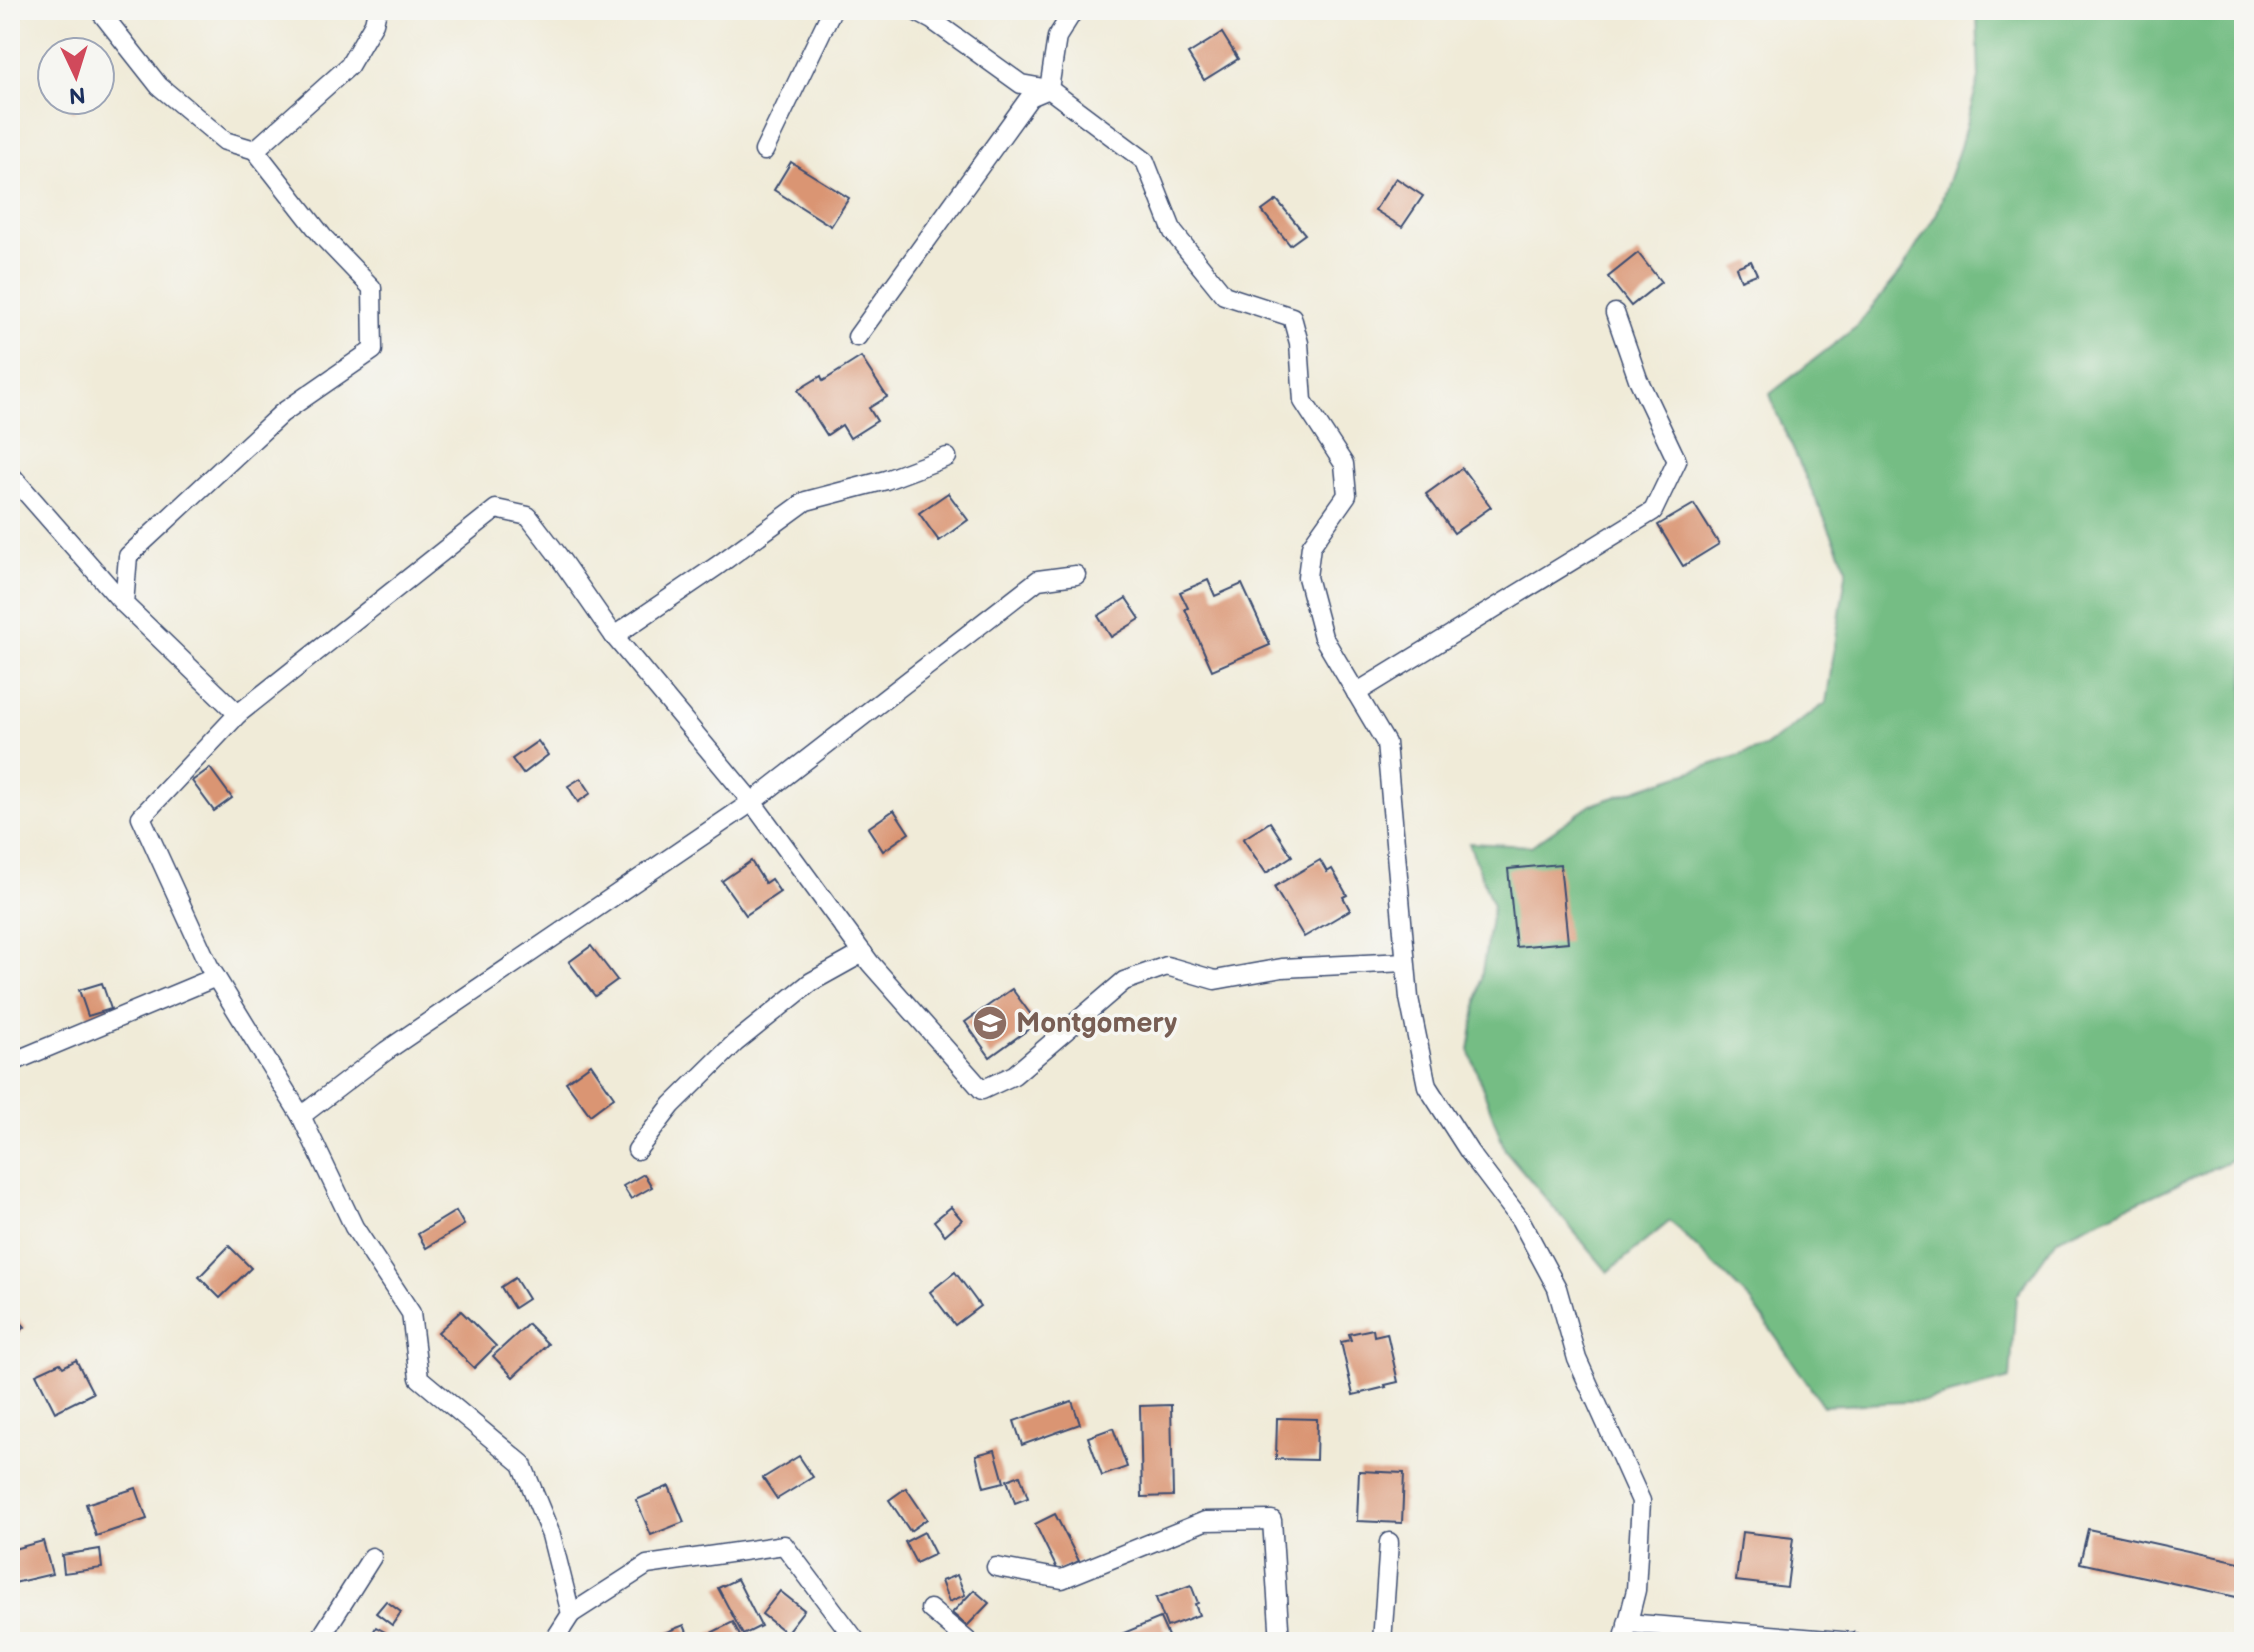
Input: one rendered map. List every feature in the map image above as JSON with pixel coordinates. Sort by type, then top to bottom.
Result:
[{"type":"street","points":[[99,10],[159,86],[225,141],[255,150],[323,237],[372,288],[373,350],[282,413],[128,556],[124,604]]},
{"type":"street","points":[[255,150],[349,66],[374,23],[377,10]]},
{"type":"street","points":[[764,151],[832,10]]},
{"type":"street","points":[[913,10],[932,20],[1021,84],[1049,89],[1145,161],[1173,232],[1224,295],[1292,317],[1299,343],[1303,401],[1344,464],[1347,495],[1311,546],[1307,577],[1323,637],[1386,743],[1409,998],[1427,1086],[1470,1153],[1520,1219],[1557,1288],[1577,1359],[1641,1501],[1636,1590],[1623,1642]]},
{"type":"street","points":[[1049,89],[1057,37],[1074,10]]},
{"type":"street","points":[[857,337],[1030,97],[1049,89]]},
{"type":"street","points":[[1356,693],[1653,511],[1677,461],[1638,379],[1615,313]]},
{"type":"street","points":[[614,636],[806,501],[886,480],[947,457]]},
{"type":"street","points":[[10,474],[124,604],[238,714]]},
{"type":"street","points":[[571,1614],[551,1535],[522,1464],[419,1378],[411,1313],[354,1227],[301,1116],[209,966],[141,817],[238,714],[496,509],[528,516],[614,636],[752,802],[863,953],[982,1090],[1014,1075],[1124,981],[1167,966],[1215,980],[1282,968],[1405,962]]},
{"type":"street","points":[[301,1116],[386,1051],[752,802],[1038,580],[1076,575]]},
{"type":"street","points":[[637,1150],[672,1105],[735,1043],[811,982],[863,953]]},
{"type":"street","points":[[10,1063],[216,977]]},
{"type":"street","points":[[996,1567],[1062,1579],[1205,1521],[1272,1520],[1280,1642]]},
{"type":"street","points":[[1382,1642],[1389,1542]]},
{"type":"street","points":[[553,1642],[571,1614],[647,1565],[784,1545],[857,1642]]},
{"type":"street","points":[[318,1642],[372,1557]]},
{"type":"street","points":[[930,1609],[969,1642]]},
{"type":"street","points":[[1627,1623],[1853,1642]]},
{"type":"green space","points":[[1977,10],[2244,10],[2244,1154],[2057,1239],[2016,1296],[2010,1379],[1926,1401],[1823,1406],[1751,1301],[1670,1221],[1608,1272],[1505,1150],[1469,1050],[1493,906],[1469,843],[1531,846],[1591,805],[1764,747],[1826,703],[1847,568],[1770,394],[1856,327],[1900,273],[1937,213],[1979,78]]},
{"type":"building","points":[[10,10],[29,10],[12,21]]},
{"type":"building","points":[[1222,33],[1238,59],[1204,80],[1188,54]]},
{"type":"building","points":[[791,162],[849,198],[831,226],[774,190]]},
{"type":"building","points":[[1396,178],[1423,196],[1402,227],[1375,210]]},
{"type":"building","points":[[1277,200],[1305,234],[1290,245],[1262,211]]},
{"type":"building","points":[[1638,253],[1661,282],[1631,306],[1608,277]]},
{"type":"building","points":[[1751,261],[1757,274],[1741,280],[1736,267]]},
{"type":"building","points":[[861,357],[887,397],[869,408],[877,421],[850,438],[842,425],[827,435],[798,390],[821,376],[823,381]]},
{"type":"building","points":[[1462,468],[1491,507],[1454,533],[1426,494]]},
{"type":"building","points":[[948,493],[968,520],[939,541],[919,513]]},
{"type":"building","points":[[1694,504],[1719,544],[1683,566],[1658,525]]},
{"type":"building","points":[[1208,580],[1215,596],[1242,584],[1270,645],[1212,670],[1180,592]]},
{"type":"building","points":[[1126,598],[1140,619],[1111,637],[1098,616]]},
{"type":"building","points":[[538,741],[548,755],[523,774],[512,759]]},
{"type":"building","points":[[210,768],[232,798],[214,811],[192,781]]},
{"type":"building","points":[[581,778],[591,793],[578,802],[568,786]]},
{"type":"building","points":[[894,810],[909,833],[883,851],[868,828]]},
{"type":"building","points":[[1270,822],[1292,856],[1266,873],[1243,839]]},
{"type":"building","points":[[1320,860],[1327,872],[1332,869],[1347,895],[1343,897],[1350,910],[1304,937],[1274,887]]},
{"type":"building","points":[[751,861],[765,883],[771,879],[780,892],[746,915],[722,881]]},
{"type":"building","points":[[1560,864],[1568,942],[1516,947],[1508,869]]},
{"type":"building","points":[[591,946],[617,980],[595,996],[569,962]]},
{"type":"building","points":[[102,983],[111,1009],[88,1016],[79,990]]},
{"type":"building","points":[[1012,989],[1037,1023],[990,1057],[965,1022]]},
{"type":"building","points":[[591,1064],[614,1097],[590,1115],[566,1082]]},
{"type":"building","points":[[644,1174],[652,1187],[631,1199],[623,1186]]},
{"type":"building","points":[[951,1207],[962,1220],[945,1235],[934,1221]]},
{"type":"building","points":[[456,1211],[464,1225],[426,1248],[418,1234]]},
{"type":"building","points":[[229,1246],[251,1268],[220,1298],[199,1277]]},
{"type":"building","points":[[955,1272],[980,1306],[955,1325],[930,1292]]},
{"type":"building","points":[[515,1278],[528,1299],[514,1308],[501,1287]]},
{"type":"building","points":[[10,1310],[25,1327],[10,1341]]},
{"type":"building","points":[[461,1311],[496,1346],[474,1368],[438,1332]]},
{"type":"building","points":[[528,1324],[548,1344],[513,1377],[493,1356]]},
{"type":"building","points":[[1373,1329],[1374,1336],[1387,1333],[1398,1382],[1353,1395],[1341,1342],[1351,1340],[1349,1334]]},
{"type":"building","points":[[76,1360],[93,1393],[55,1412],[36,1374],[60,1363],[63,1367]]},
{"type":"building","points":[[1072,1401],[1080,1424],[1022,1445],[1014,1421]]},
{"type":"building","points":[[1171,1405],[1173,1496],[1142,1497],[1140,1406]]},
{"type":"building","points":[[1277,1418],[1317,1419],[1316,1460],[1276,1459]]},
{"type":"building","points":[[1113,1428],[1127,1467],[1102,1476],[1088,1437]]},
{"type":"building","points":[[995,1450],[1004,1482],[984,1487],[976,1455]]},
{"type":"building","points":[[799,1456],[813,1477],[777,1499],[763,1478]]},
{"type":"building","points":[[1359,1471],[1404,1473],[1402,1523],[1357,1521]]},
{"type":"building","points":[[1020,1475],[1028,1498],[1015,1503],[1007,1480]]},
{"type":"building","points":[[669,1486],[684,1522],[651,1535],[636,1500]]},
{"type":"building","points":[[136,1488],[147,1519],[96,1536],[86,1504]]},
{"type":"building","points":[[906,1488],[927,1519],[910,1531],[889,1500]]},
{"type":"building","points":[[1055,1514],[1079,1561],[1058,1571],[1035,1524]]},
{"type":"building","points":[[2088,1529],[2244,1563],[2241,1598],[2080,1563]]},
{"type":"building","points":[[924,1532],[935,1554],[916,1563],[905,1542]]},
{"type":"building","points":[[1742,1532],[1793,1538],[1787,1587],[1736,1581]]},
{"type":"building","points":[[43,1541],[52,1574],[10,1584],[10,1550]]},
{"type":"building","points":[[100,1549],[102,1568],[64,1573],[62,1555]]},
{"type":"building","points":[[957,1575],[965,1595],[949,1602],[941,1581]]},
{"type":"building","points":[[737,1579],[761,1626],[743,1635],[718,1588]]},
{"type":"building","points":[[1191,1585],[1199,1615],[1167,1627],[1156,1598]]},
{"type":"building","points":[[974,1590],[989,1603],[967,1626],[952,1613]]},
{"type":"building","points":[[780,1591],[804,1610],[786,1633],[762,1614]]},
{"type":"building","points":[[386,1601],[401,1612],[392,1625],[376,1613]]},
{"type":"building","points":[[1160,1618],[1168,1636],[1153,1642],[1116,1642],[1114,1637]]},
{"type":"building","points":[[733,1622],[742,1640],[705,1642],[703,1637]]},
{"type":"building","points":[[684,1625],[691,1642],[641,1642]]},
{"type":"building","points":[[376,1627],[385,1632],[379,1642],[370,1638]]},
{"type":"building","points":[[1199,1636],[1200,1642],[1170,1642],[1170,1640]]},
{"type":"place","name":"Montgomery","points":[[990,1023]]}]
